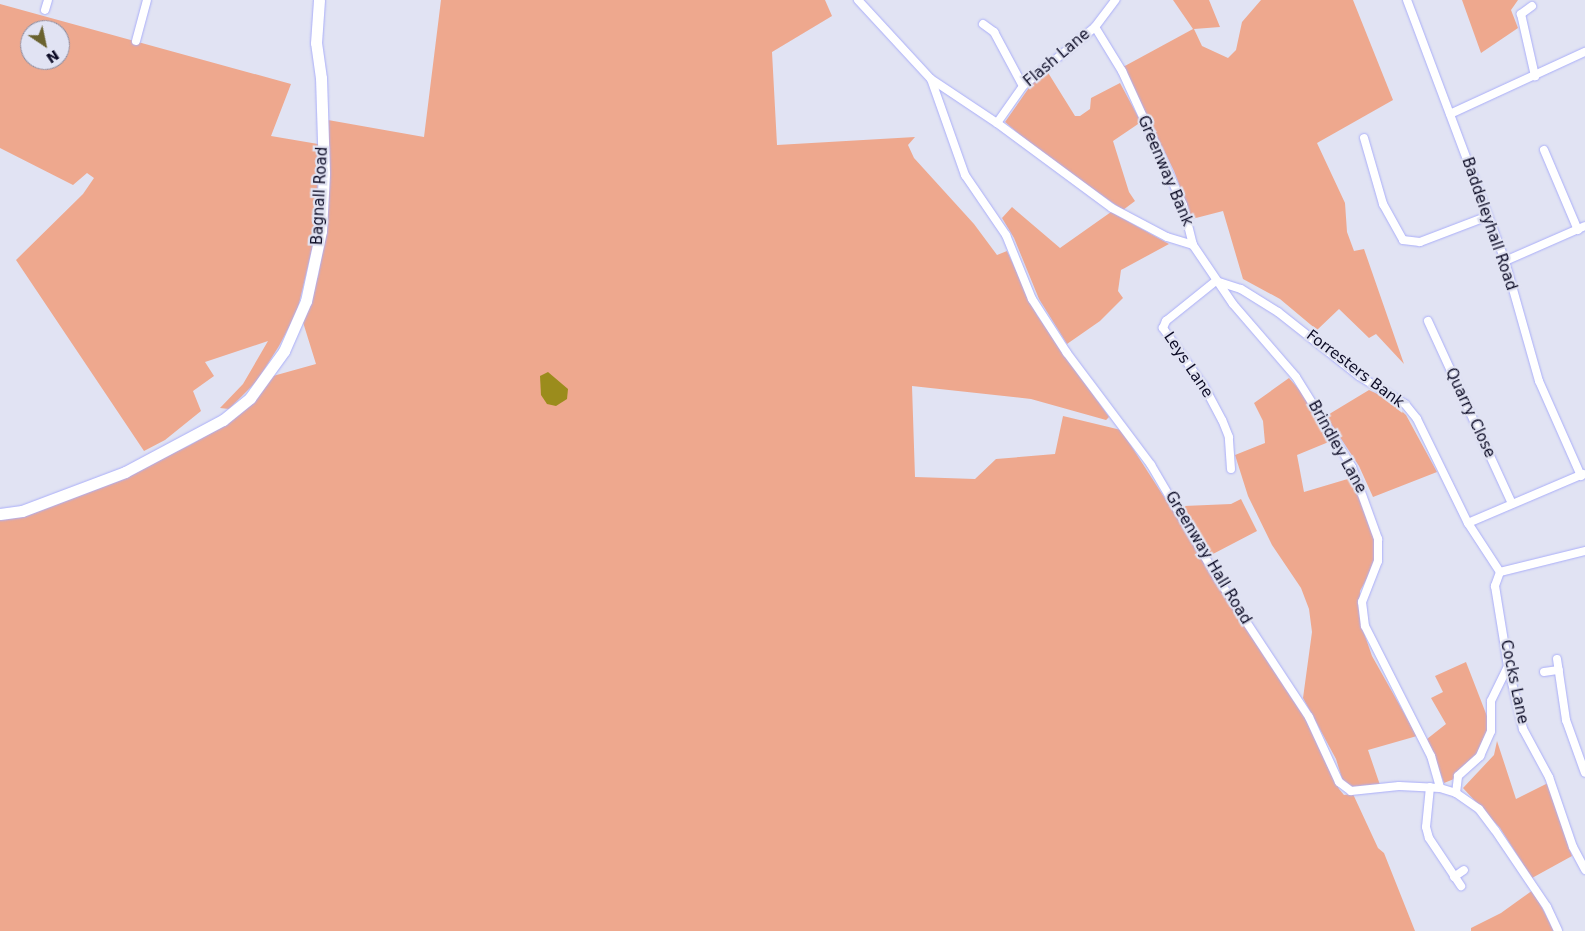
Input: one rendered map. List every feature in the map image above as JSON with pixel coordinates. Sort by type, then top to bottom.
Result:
[{"type":"street","points":[[45,10],[48,0]]},
{"type":"street","points":[[136,41],[147,0]]},
{"type":"street","name":"Bagnall Road","points":[[0,514],[22,511],[125,472],[223,420],[250,398],[284,351],[306,301],[322,231],[324,173],[321,78],[316,43],[319,0]]},
{"type":"street","points":[[858,0],[931,79],[997,124]]},
{"type":"street","name":"Flash Lane","points":[[997,124],[1023,86],[1094,26],[1116,0]]},
{"type":"street","name":"Baddeleyhall Road","points":[[1407,0],[1505,261],[1539,380],[1583,475]]},
{"type":"street","points":[[1532,6],[1521,14],[1535,76]]},
{"type":"street","points":[[984,24],[994,32],[1023,86]]},
{"type":"street","name":"Greenway Bank","points":[[1094,26],[1122,71],[1183,205],[1193,245]]},
{"type":"street","points":[[1450,114],[1585,52]]},
{"type":"street","name":"Greenway Hall Road","points":[[931,79],[965,175],[1006,235],[1032,299],[1067,353],[1151,465],[1218,579],[1309,717],[1339,782],[1351,791],[1400,786],[1440,788],[1456,793],[1479,809],[1495,830],[1547,907],[1558,931]]},
{"type":"street","name":"Greenway Bank","points":[[997,124],[1112,208],[1167,237],[1193,245]]},
{"type":"street","points":[[1364,138],[1383,204],[1403,240],[1420,242],[1488,216]]},
{"type":"street","points":[[1505,261],[1582,228],[1544,150]]},
{"type":"street","name":"Brindley Lane","points":[[1193,245],[1216,281],[1296,377],[1352,468],[1378,538],[1378,561],[1362,602],[1365,626],[1430,756],[1440,788]]},
{"type":"street","name":"Leys Lane","points":[[1216,281],[1166,321],[1162,328],[1203,385],[1222,420],[1228,436],[1231,469]]},
{"type":"street","name":"Forresters Bank","points":[[1216,281],[1241,289],[1278,312],[1358,376],[1405,404],[1417,419],[1468,522],[1500,572]]},
{"type":"street","name":"Quarry Close","points":[[1428,321],[1512,504]]},
{"type":"street","points":[[1468,522],[1583,475]]},
{"type":"street","points":[[1500,572],[1585,551]]},
{"type":"street","name":"Cocks Lane","points":[[1500,572],[1495,586],[1508,666],[1524,729],[1549,777],[1573,846],[1585,870]]},
{"type":"street","points":[[1557,659],[1566,720],[1585,773]]},
{"type":"street","points":[[1456,793],[1458,776],[1480,756],[1491,731],[1491,701],[1508,666]]},
{"type":"street","points":[[1544,672],[1559,670]]},
{"type":"street","points":[[1430,788],[1426,827],[1429,838],[1461,886]]},
{"type":"street","points":[[1454,877],[1464,870]]},
{"type":"shaded area","points":[[441,0],[825,0],[832,16],[772,52],[777,145],[915,137],[908,145],[914,158],[974,224],[997,255],[1007,251],[1037,315],[1109,417],[1106,420],[1031,399],[912,386],[915,477],[975,479],[996,459],[1055,454],[1063,416],[1121,430],[1315,732],[1339,789],[1344,795],[1353,794],[1378,848],[1384,853],[1415,931],[0,931],[0,518],[146,466],[190,445],[230,422],[273,376],[316,364],[302,319],[318,276],[326,232],[328,120],[424,137]]},
{"type":"shaded area","points":[[1173,0],[1209,0],[1220,27],[1194,29],[1202,46],[1228,58],[1236,50],[1242,22],[1261,0],[1353,0],[1393,100],[1317,143],[1345,203],[1347,232],[1354,251],[1364,249],[1404,364],[1376,334],[1369,338],[1339,309],[1317,330],[1280,299],[1243,279],[1223,211],[1192,219],[1174,171],[1123,67],[1193,29]]},
{"type":"shaded area","points":[[1462,0],[1518,0],[1511,10],[1518,28],[1481,53]]},
{"type":"shaded area","points":[[0,4],[58,20],[20,20],[20,70],[70,70],[70,23],[291,84],[271,136],[318,144],[317,229],[297,312],[279,346],[257,381],[229,409],[220,408],[243,384],[268,341],[205,362],[214,376],[193,391],[201,411],[165,440],[144,451],[16,260],[83,194],[94,178],[87,173],[73,185],[0,148]]},
{"type":"shaded area","points":[[1047,71],[1075,116],[1080,116],[1090,109],[1091,98],[1120,83],[1141,122],[1113,141],[1129,192],[1135,201],[1123,210],[1041,153],[1005,122],[1033,82]]},
{"type":"shaded area","points":[[1012,207],[1060,248],[1111,212],[1169,244],[1121,270],[1118,291],[1123,298],[1100,321],[1067,344],[1039,299],[1014,238],[1002,218]]},
{"type":"shaded area","points":[[548,372],[568,389],[567,399],[556,406],[547,404],[541,395],[540,376]]},
{"type":"shaded area","points":[[1289,378],[1305,396],[1331,441],[1297,455],[1304,492],[1351,478],[1365,503],[1374,538],[1374,566],[1360,591],[1362,627],[1372,656],[1417,736],[1368,750],[1380,785],[1353,788],[1343,782],[1336,759],[1303,698],[1312,632],[1309,609],[1301,588],[1272,545],[1248,496],[1235,455],[1265,443],[1263,421],[1254,403]]},
{"type":"shaded area","points":[[1369,390],[1390,400],[1406,415],[1437,472],[1373,497],[1359,466],[1326,416]]},
{"type":"shaded area","points":[[1241,499],[1257,531],[1211,555],[1184,506],[1231,504]]},
{"type":"shaded area","points":[[1466,662],[1490,724],[1476,756],[1454,779],[1444,783],[1427,739],[1446,724],[1431,698],[1443,692],[1435,676]]},
{"type":"shaded area","points":[[1497,741],[1516,799],[1548,783],[1572,856],[1532,878],[1500,828],[1463,788],[1494,755]]},
{"type":"shaded area","points":[[1533,890],[1554,931],[1471,931],[1471,928],[1501,913]]}]
